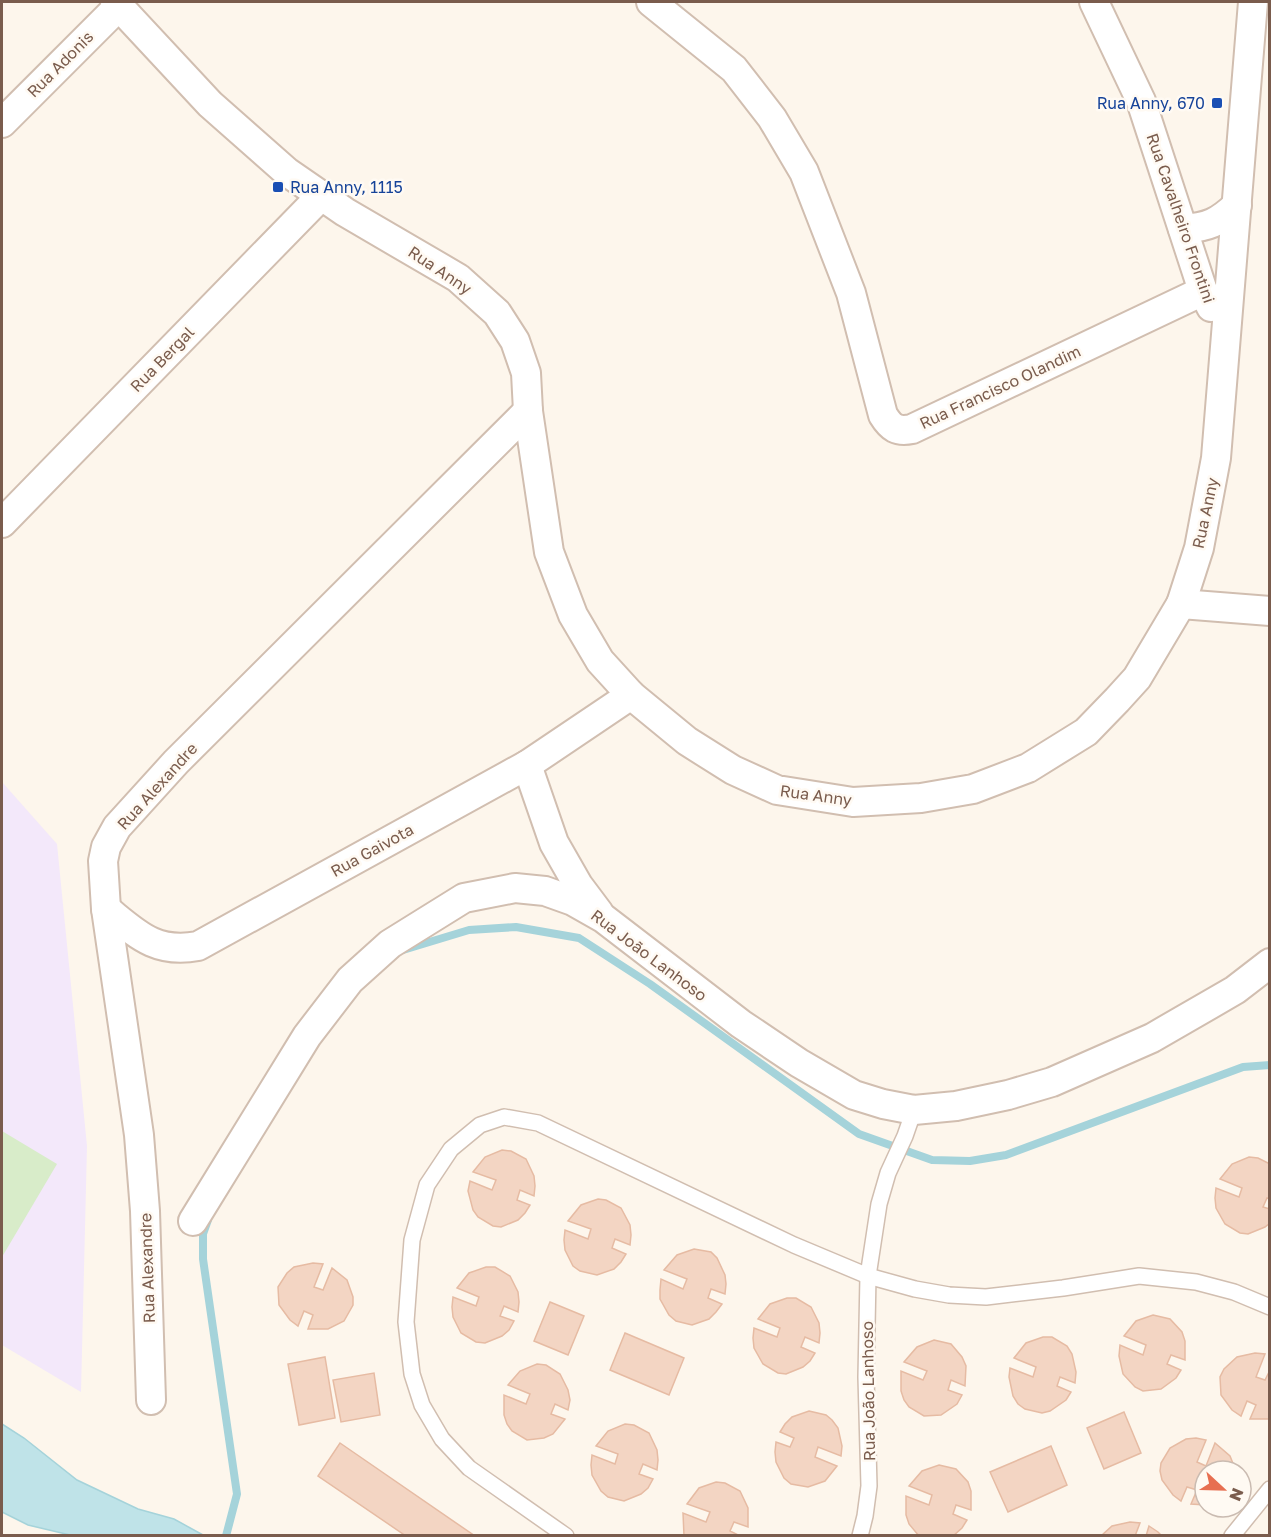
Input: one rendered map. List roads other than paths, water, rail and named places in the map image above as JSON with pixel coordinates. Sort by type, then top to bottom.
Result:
[{"type":"street","name":"Rua Francisco Olandim","points":[[651,2],[734,69],[772,118],[804,172],[851,293],[883,415],[894,428],[902,431],[912,429],[1203,291]]},
{"type":"street","name":"Rua Cavalheiro Frontini","points":[[1094,2],[1141,101],[1203,291],[1226,336]]},
{"type":"street","name":"Rua Anny","points":[[117,4],[210,104],[287,172],[345,212],[458,278],[497,313],[515,341],[526,373],[528,411],[549,552],[573,615],[600,661],[631,695],[687,741],[733,770],[777,790],[853,802],[921,798],[973,789],[1028,768],[1086,732],[1137,678],[1181,604],[1199,548],[1216,458],[1237,205],[1259,54],[1253,2]]},
{"type":"street","name":"Rua Adonis","points":[[2,123],[117,4]]},
{"type":"street","name":"Rua Bergal","points":[[2,523],[322,195]]},
{"type":"street","points":[[1183,229],[1214,224],[1237,205]]},
{"type":"street","name":"Rua Alexandre","points":[[151,1400],[145,1211],[139,1135],[106,909],[103,861],[106,847],[117,827],[184,754],[528,411]]},
{"type":"street","points":[[1181,604],[1269,611]]},
{"type":"street","name":"Rua Gaivota","points":[[106,909],[154,944],[174,948],[198,946],[527,765],[631,695]]},
{"type":"street","points":[[527,765],[554,843],[578,885],[603,918]]},
{"type":"street","name":"Rua João Lanhoso","points":[[193,1221],[307,1036],[350,980],[390,944],[464,898],[515,888],[545,891],[573,901],[603,918],[741,1024],[799,1063],[854,1095],[883,1104],[910,1123],[956,1106],[1008,1095],[1052,1082],[1152,1038],[1235,990],[1269,963]]},
{"type":"lane","points":[[566,1536],[469,1468],[442,1439],[422,1406],[412,1374],[406,1322],[412,1240],[427,1185],[451,1149],[480,1125],[504,1118],[538,1123],[794,1245],[867,1276],[915,1289],[949,1295],[986,1296],[1063,1288],[1138,1276],[1196,1282],[1234,1292],[1269,1307]]},
{"type":"lane","name":"Rua João Lanhoso","points":[[860,1536],[869,1486],[866,1377],[867,1276],[879,1204],[888,1173],[910,1123]]},
{"type":"lane","points":[[1232,1536],[1269,1490]]},
{"type":"water","points":[[2,1424],[24,1438],[77,1480],[138,1509],[174,1519],[203,1535],[70,1535],[28,1525],[2,1512]]},
{"type":"waterway","points":[[403,950],[469,930],[516,927],[579,938],[650,984],[859,1134],[932,1160],[970,1161],[1006,1155],[1243,1067],[1270,1065]]},
{"type":"waterway","points":[[208,1220],[203,1234],[203,1259],[237,1494],[226,1536]]},
{"type":"place","name":"Rua Anny, 670","points":[[1217,103]]},
{"type":"place","name":"Rua Anny, 1115","points":[[278,187]]}]
